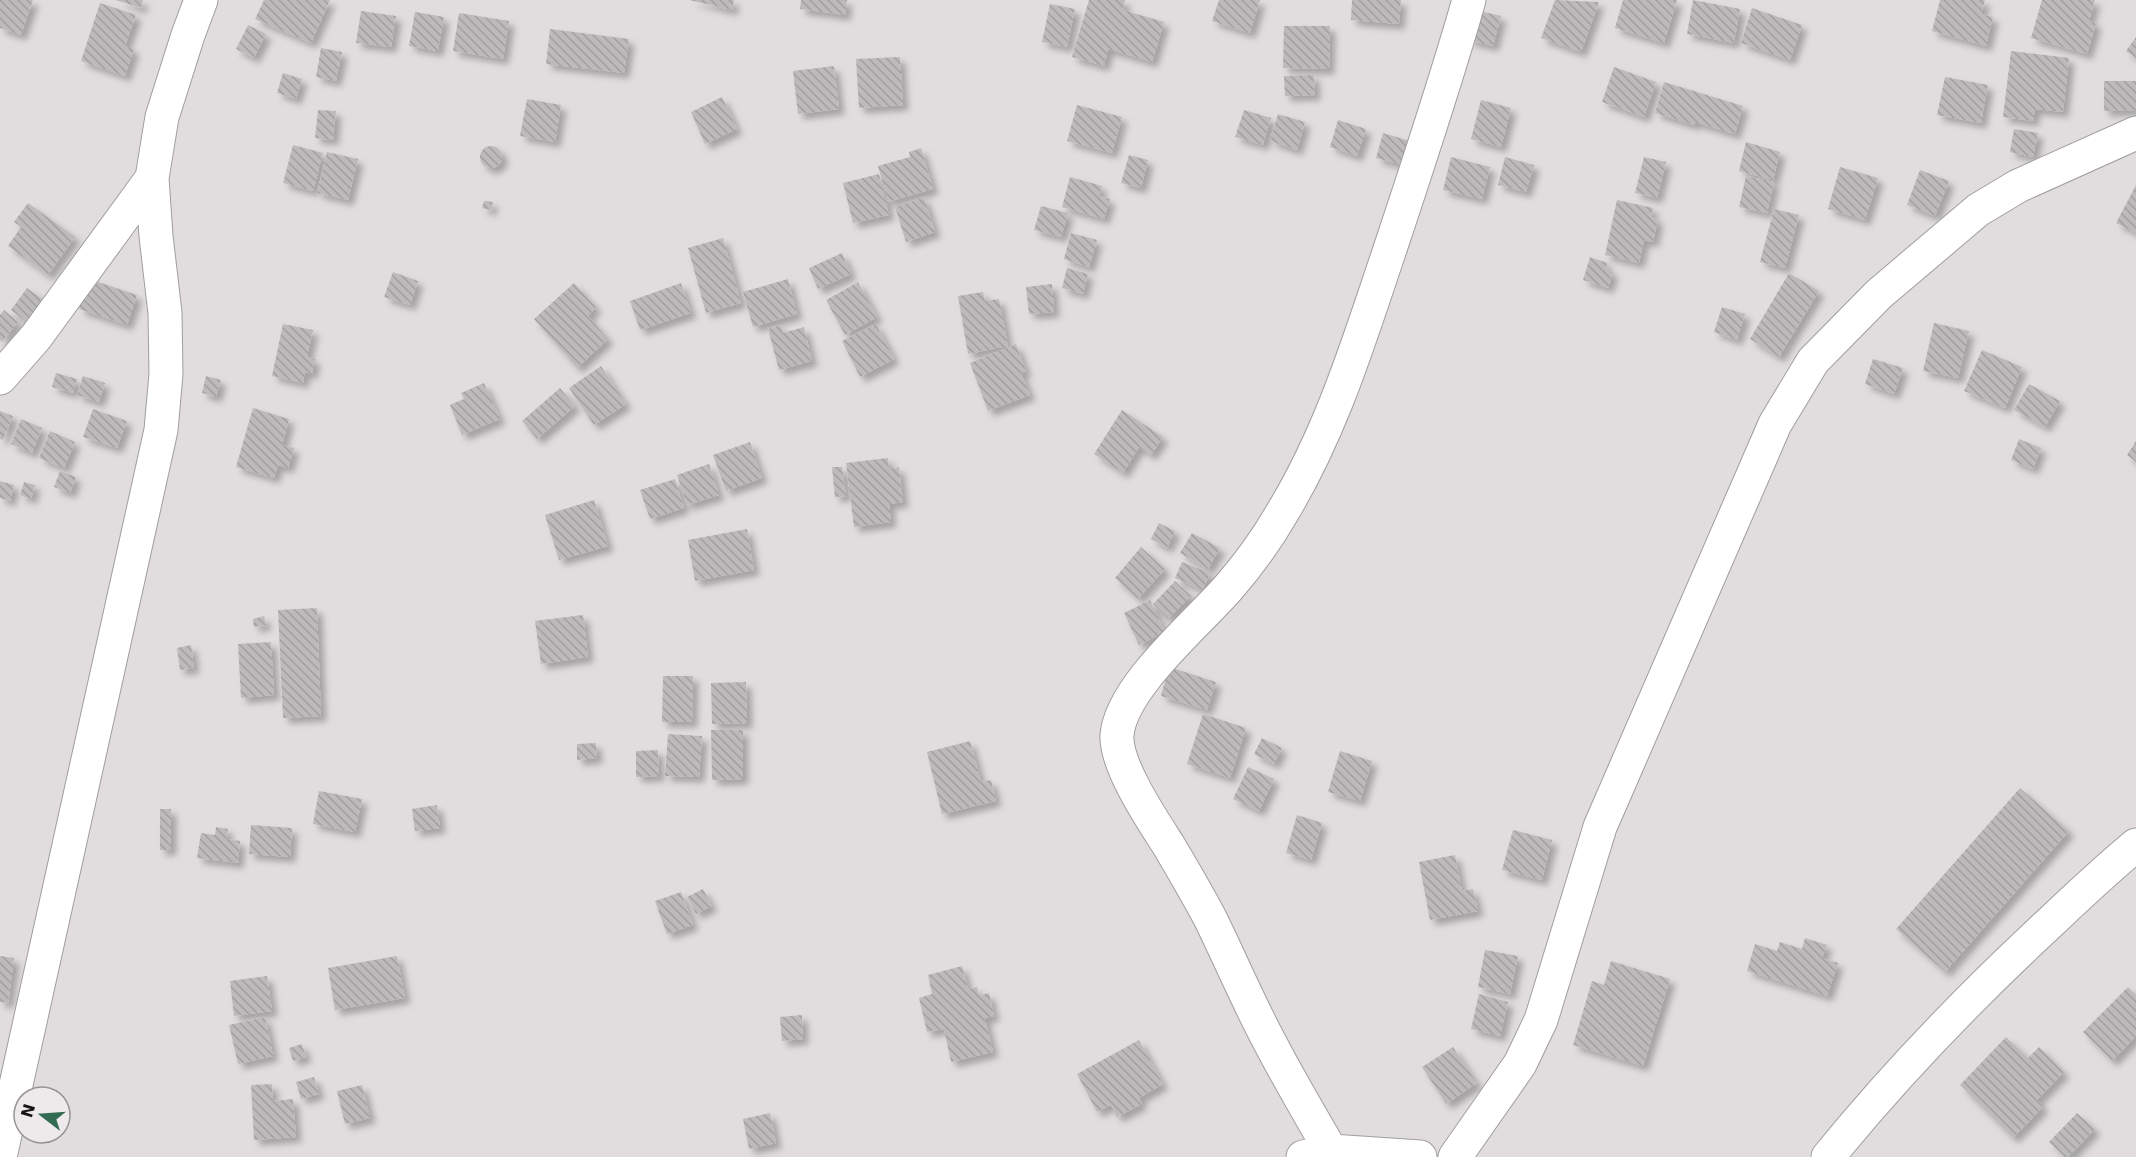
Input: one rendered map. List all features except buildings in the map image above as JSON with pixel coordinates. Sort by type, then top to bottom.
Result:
[{"type":"street","points":[[0,1157],[162,430],[166,374],[165,313],[156,236],[153,178],[162,117],[201,0]]},
{"type":"street","points":[[1420,1157],[1317,1154],[1265,1034],[1210,919],[1146,809],[1122,760],[1117,738],[1120,719],[1130,698],[1148,674],[1231,585],[1267,539],[1322,440],[1351,366],[1444,87],[1469,0]]},
{"type":"street","points":[[1455,1157],[1520,1064],[1540,1020],[1578,893],[1605,816],[1774,424],[1813,361],[1879,294],[1978,210],[2018,186],[2136,133]]},
{"type":"street","points":[[0,378],[36,337],[153,178]]},
{"type":"street","points":[[1828,1157],[1906,1066],[1961,1008],[2109,867],[2136,845]]}]
